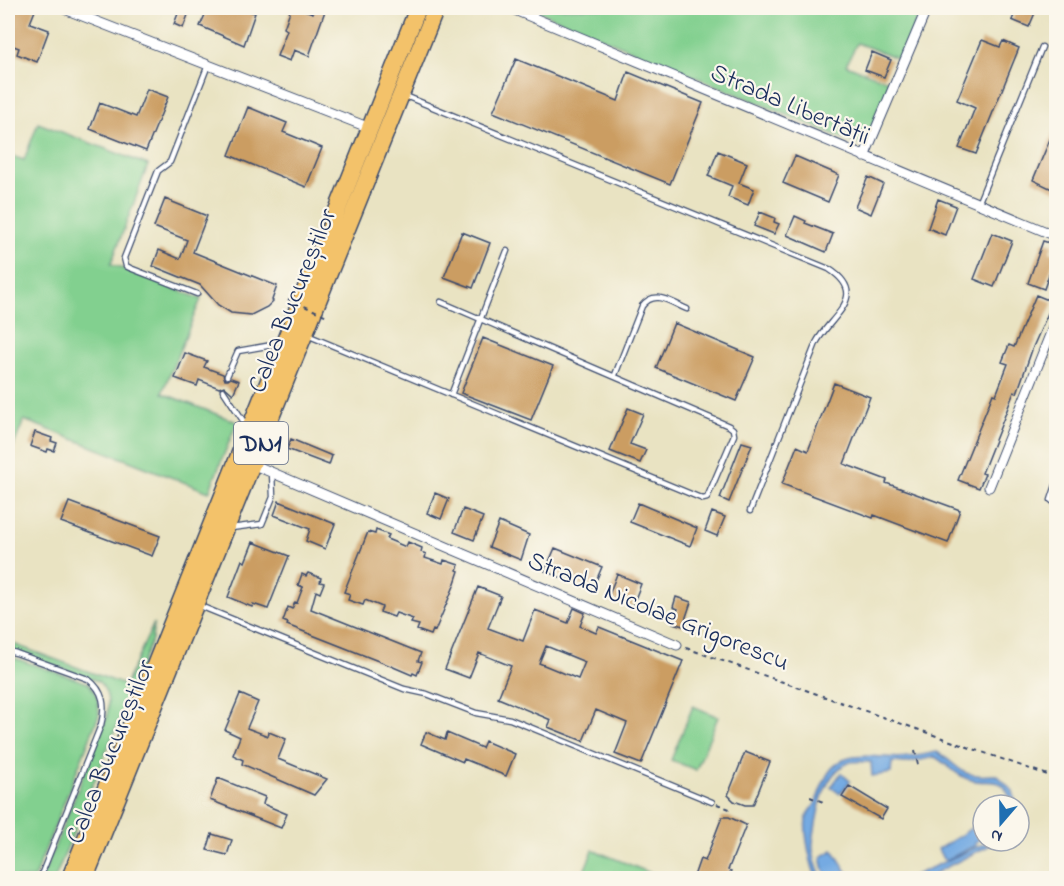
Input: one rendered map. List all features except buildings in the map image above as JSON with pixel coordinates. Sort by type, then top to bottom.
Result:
[{"type":"highway","name":"Calea Bucureștilor","points":[[70,879],[418,8]]},
{"type":"highway","name":"Calea Bucureștilor","points":[[85,879],[436,8]]},
{"type":"street","points":[[62,8],[370,128]]},
{"type":"street","name":"Strada Libertății","points":[[510,8],[1056,236]]},
{"type":"street","points":[[864,156],[927,8]]},
{"type":"street","points":[[989,487],[1056,320]]},
{"type":"street","name":"Strada Nicolae Grigorescu","points":[[252,464],[677,645]]},
{"type":"lane","points":[[978,204],[1042,47]]},
{"type":"lane","points":[[197,294],[130,268],[126,266],[124,258],[158,171],[170,162],[208,64]]},
{"type":"lane","points":[[400,94],[829,269],[840,276],[847,289],[845,306],[816,343],[750,511]]},
{"type":"lane","points":[[451,395],[507,251]]},
{"type":"lane","points":[[615,375],[642,306],[648,298],[655,296],[687,309]]},
{"type":"lane","points":[[304,334],[703,499],[707,498],[734,435],[733,429],[615,375],[441,302]]},
{"type":"lane","points":[[227,376],[238,351],[284,343]]},
{"type":"lane","points":[[223,390],[250,430]]},
{"type":"lane","points":[[226,528],[262,524],[273,497],[272,472]]},
{"type":"lane","points":[[1056,485],[1051,500],[1056,504]]},
{"type":"lane","points":[[195,605],[404,689],[427,694],[476,713],[510,719],[712,801]]},
{"type":"lane","points":[[8,651],[88,679],[95,684],[104,702],[101,725],[40,879]]},
{"type":"path","points":[[288,300],[327,315]]},
{"type":"path","name":"Strada Nicolae Grigorescu","points":[[677,645],[1056,778]]},
{"type":"path","points":[[915,751],[918,765]]},
{"type":"path","points":[[810,797],[826,803]]},
{"type":"path","points":[[712,801],[732,810]]},
{"type":"green space","points":[[530,8],[921,8],[902,60],[857,43],[846,65],[891,82],[864,147]]},
{"type":"green space","points":[[38,123],[148,165],[111,264],[201,299],[162,393],[237,422],[209,492],[24,420],[8,460],[8,155],[24,160]]},
{"type":"green space","points":[[154,623],[152,639],[55,878],[42,878],[107,717],[107,698],[98,681],[8,649],[8,642],[125,685]]},
{"type":"green space","points":[[8,656],[88,683],[99,706],[99,715],[34,878],[8,878]]},
{"type":"green space","points":[[693,706],[718,717],[696,770],[671,760]]},
{"type":"green space","points":[[593,850],[663,878],[581,878]]},
{"type":"water","points":[[937,752],[966,773],[997,775],[1013,793],[1008,793],[1005,787],[995,782],[976,781],[959,775],[935,757],[906,763],[892,762],[891,773],[872,776],[871,762],[850,762],[832,777],[822,798],[813,846],[815,861],[822,878],[817,878],[808,850],[806,820],[830,770],[849,758],[920,756]]},
{"type":"water","points":[[841,773],[850,781],[840,794],[831,787]]},
{"type":"water","points":[[971,828],[971,848],[946,860],[943,859],[938,849]]},
{"type":"water","points":[[833,850],[851,878],[829,878],[824,870],[821,857]]},
{"type":"water","points":[[971,850],[971,853],[974,853],[928,878],[909,878]]}]
